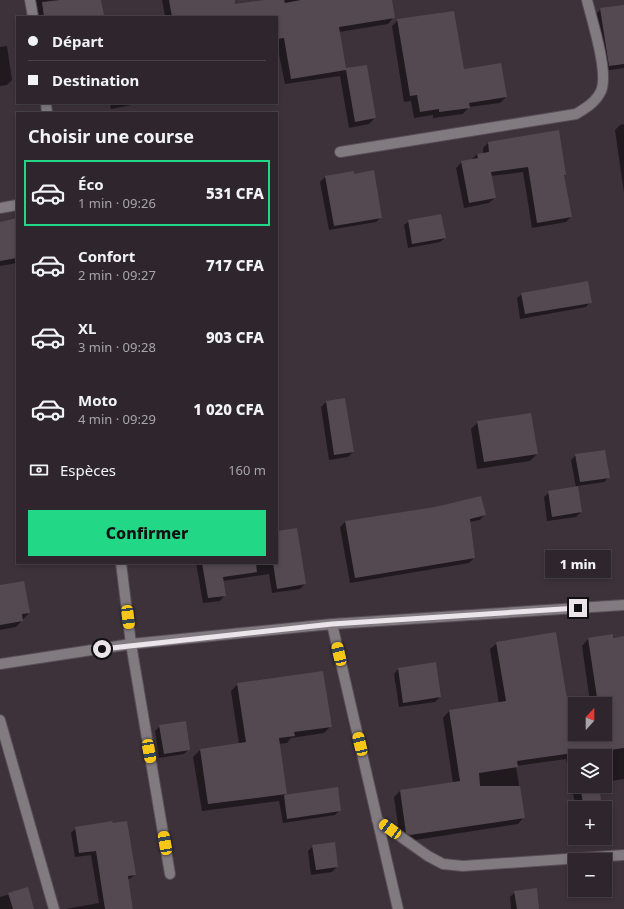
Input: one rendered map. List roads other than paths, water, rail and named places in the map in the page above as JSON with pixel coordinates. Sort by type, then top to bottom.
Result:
[{"type":"street","points":[[30,0],[33,16]]},
{"type":"street","points":[[340,152],[576,114],[594,101],[598,96],[601,90],[604,71],[587,0]]},
{"type":"street","points":[[0,208],[16,205]]},
{"type":"street","points":[[121,564],[131,644],[170,874]]},
{"type":"street","points":[[0,664],[131,644],[332,624],[624,605]]},
{"type":"street","points":[[332,624],[398,909]]},
{"type":"street","points":[[0,720],[54,909]]},
{"type":"street","points":[[377,820],[428,856],[443,864],[463,866],[624,856]]}]
